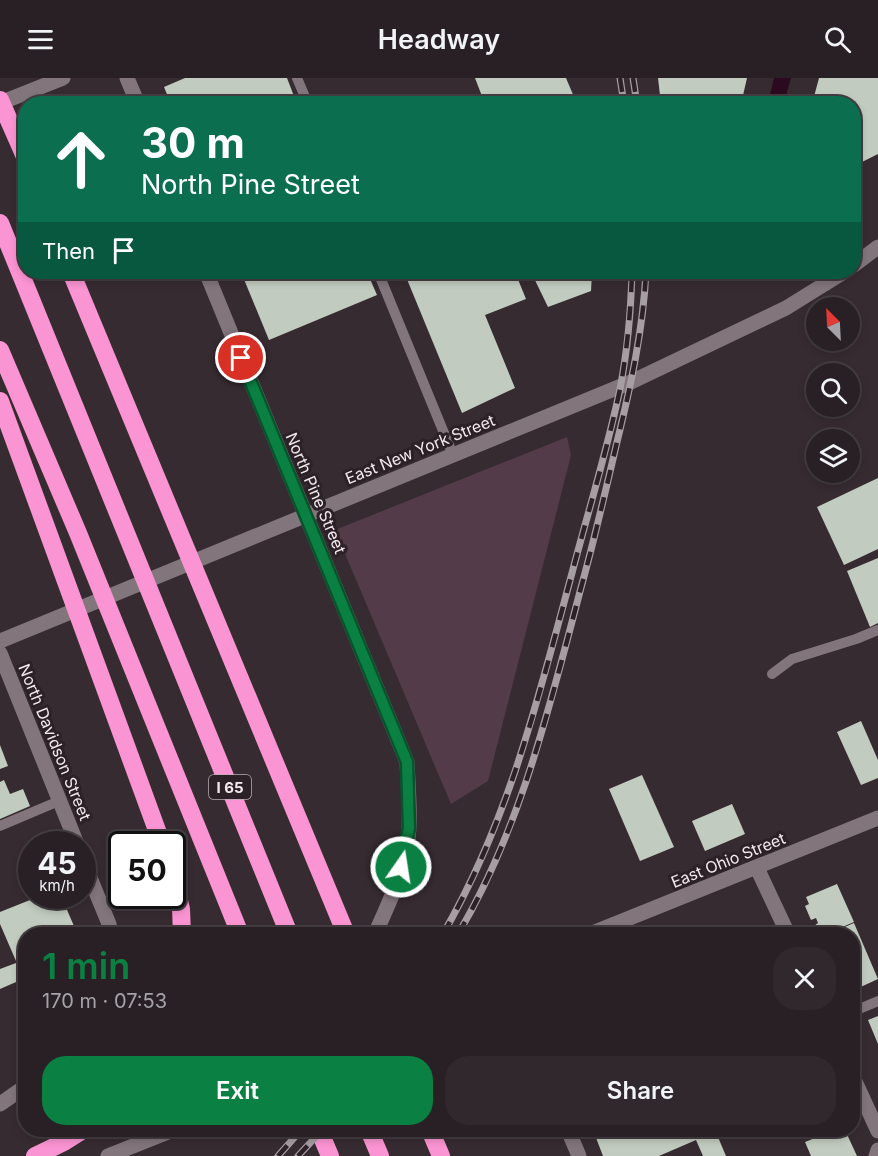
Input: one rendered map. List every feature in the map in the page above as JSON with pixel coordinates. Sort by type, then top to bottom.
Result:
[{"type":"highway","points":[[0,102],[18,142]]},
{"type":"highway","name":"I 65","points":[[0,223],[18,267]]},
{"type":"highway","name":"I 65","points":[[23,279],[286,927]]},
{"type":"highway","points":[[74,279],[343,927]]},
{"type":"highway","points":[[0,350],[78,533],[237,927]]},
{"type":"highway","points":[[0,401],[157,831]]},
{"type":"highway","points":[[181,909],[182,927]]},
{"type":"highway","points":[[34,1156],[72,1137]]},
{"type":"highway","points":[[322,1137],[330,1156]]},
{"type":"highway","points":[[372,1137],[380,1156]]},
{"type":"highway","points":[[433,1137],[441,1156]]},
{"type":"main road","points":[[0,102],[63,78]]},
{"type":"main road","points":[[127,78],[135,96]]},
{"type":"main road","points":[[861,260],[877,250]]},
{"type":"main road","name":"North Pine Street","points":[[209,279],[407,762],[409,828],[392,896],[378,927]]},
{"type":"main road","name":"East New York Street","points":[[0,641],[631,382],[786,308],[833,279]]},
{"type":"main road","name":"North Davidson Street","points":[[0,653],[72,831]]},
{"type":"main road","name":"East Ohio Street","points":[[608,927],[878,818]]},
{"type":"main road","points":[[757,868],[785,927]]},
{"type":"main road","points":[[96,892],[110,927]]},
{"type":"main road","points":[[0,1104],[18,1092]]},
{"type":"main road","points":[[860,1092],[878,1131]]},
{"type":"main road","points":[[108,1156],[156,1137]]},
{"type":"main road","points":[[571,1137],[579,1156]]},
{"type":"main road","points":[[876,1156],[878,1150]]},
{"type":"lane","points":[[297,78],[305,96]]},
{"type":"lane","points":[[381,279],[453,455]]},
{"type":"lane","points":[[772,674],[792,659],[878,630]]},
{"type":"lane","points":[[0,826],[59,801]]},
{"type":"lane","points":[[860,1009],[878,1001]]},
{"type":"shaded area","points":[[774,78],[791,78],[786,96],[770,96]]},
{"type":"shaded area","points":[[567,437],[571,455],[488,781],[451,804],[335,530]]},
{"type":"building","points":[[185,78],[287,78],[294,96],[168,96],[164,87]]},
{"type":"building","points":[[475,78],[566,78],[574,96],[482,96]]},
{"type":"building","points":[[658,78],[747,78],[743,96],[660,96]]},
{"type":"building","points":[[819,78],[878,78],[878,154],[861,162],[861,96],[814,96]]},
{"type":"building","points":[[244,279],[370,279],[377,295],[269,340]]},
{"type":"building","points":[[407,279],[518,279],[526,299],[485,315],[515,388],[462,413]]},
{"type":"building","points":[[534,279],[592,279],[591,291],[548,307]]},
{"type":"building","points":[[878,478],[878,549],[844,565],[817,507]]},
{"type":"building","points":[[878,558],[878,623],[870,627],[847,571]]},
{"type":"building","points":[[861,721],[878,760],[878,778],[861,785],[837,732]]},
{"type":"building","points":[[0,745],[8,766],[0,769]]},
{"type":"building","points":[[642,775],[674,847],[640,861],[609,789]]},
{"type":"building","points":[[4,780],[10,794],[23,789],[30,806],[0,819],[0,782]]},
{"type":"building","points":[[732,804],[745,834],[705,851],[692,821]]},
{"type":"building","points":[[837,884],[854,922],[842,927],[814,927],[818,923],[816,918],[811,920],[805,906],[809,904],[806,897]]},
{"type":"building","points":[[18,905],[18,909],[67,909],[74,927],[18,927],[18,960],[16,961],[0,924],[0,912]]},
{"type":"building","points":[[860,937],[878,979],[860,987]]},
{"type":"building","points":[[16,963],[18,981],[0,989],[0,969]]},
{"type":"building","points":[[878,1016],[878,1044],[868,1020]]},
{"type":"building","points":[[596,1137],[718,1137],[726,1156],[703,1156],[696,1140],[659,1156],[603,1156]]},
{"type":"building","points":[[818,1137],[848,1137],[857,1156],[811,1156],[805,1142]]},
{"type":"railway","points":[[620,78],[623,96]]},
{"type":"railway","points":[[633,78],[636,96]]},
{"type":"railway","points":[[447,927],[466,891],[504,803],[534,713],[620,389],[625,361],[632,279]]},
{"type":"railway","points":[[462,927],[500,851],[546,719],[627,400],[636,357],[645,279]]},
{"type":"railway","points":[[278,1156],[295,1137]]},
{"type":"railway","points":[[298,1156],[316,1137]]},
{"type":"route","points":[[241,358],[407,762],[409,828],[401,867]]}]
